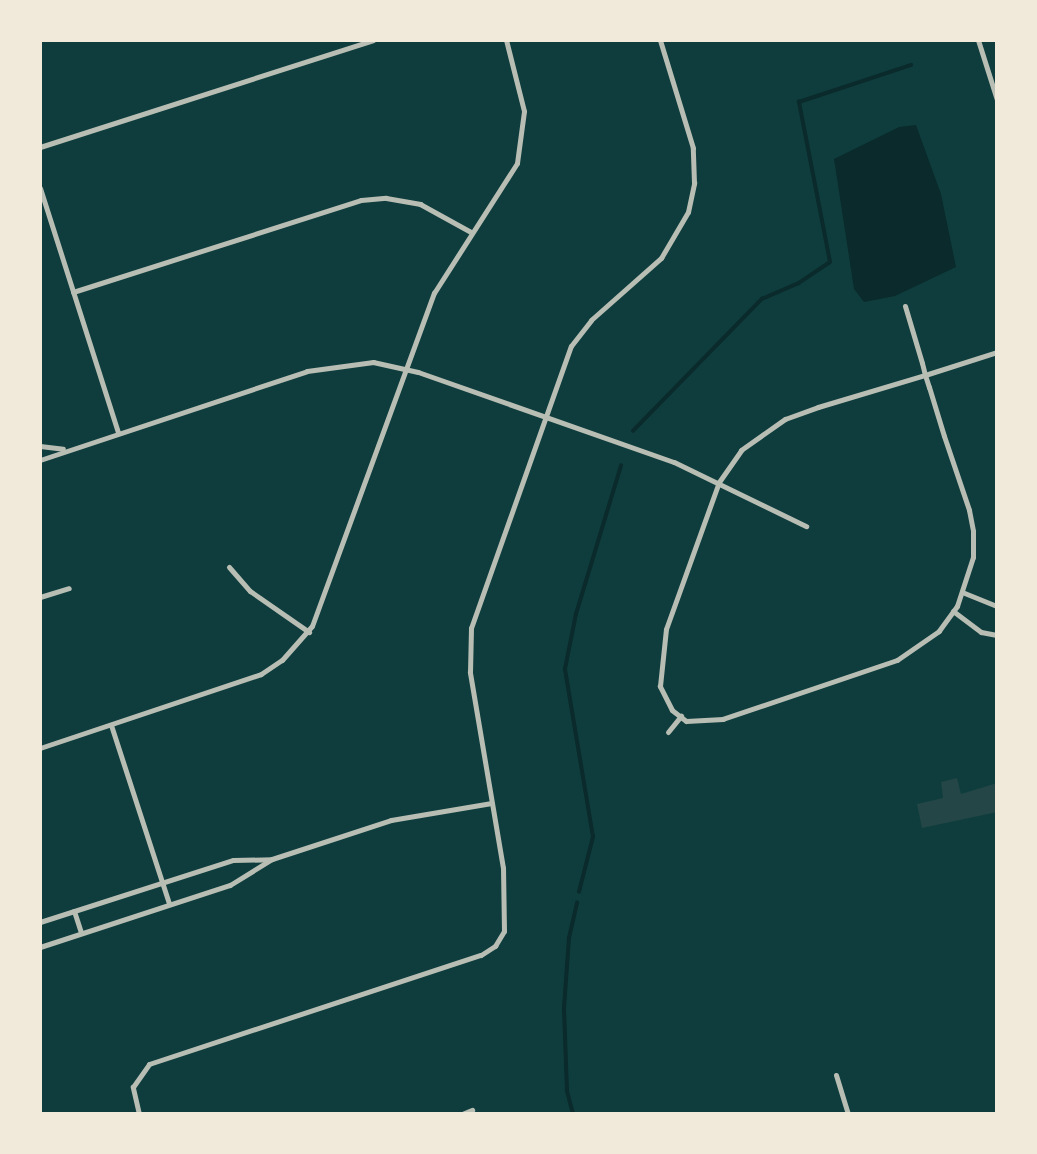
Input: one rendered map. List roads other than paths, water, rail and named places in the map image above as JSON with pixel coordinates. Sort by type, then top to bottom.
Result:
[{"type":"street","points":[[40,147],[373,40]]},
{"type":"street","points":[[40,748],[261,674],[282,660],[309,632],[322,608],[405,368],[440,281],[511,177],[523,135],[522,93],[506,40]]},
{"type":"street","points":[[139,1114],[133,1087],[149,1064],[481,955],[495,946],[504,931],[507,899],[470,672],[471,628],[571,346],[591,320],[661,258],[688,212],[694,183],[693,148],[660,40]]},
{"type":"street","points":[[978,40],[997,100]]},
{"type":"street","points":[[40,188],[118,433]]},
{"type":"street","points":[[73,292],[361,201],[409,201],[441,212],[471,232]]},
{"type":"street","points":[[905,306],[925,375],[973,531],[973,557],[953,611],[939,631],[897,660],[723,719],[703,723],[681,716],[665,700],[659,667],[666,629],[719,482],[741,450],[769,427],[818,407],[925,375],[997,352]]},
{"type":"street","points":[[40,460],[63,449],[324,366],[363,362],[405,368],[545,416],[719,482],[806,526]]},
{"type":"street","points":[[40,446],[63,449]]},
{"type":"street","points":[[229,567],[250,591],[309,632]]},
{"type":"street","points":[[40,597],[69,588]]},
{"type":"street","points":[[962,592],[997,606]]},
{"type":"street","points":[[953,611],[981,632],[997,635]]},
{"type":"street","points":[[668,732],[681,716]]},
{"type":"street","points":[[111,725],[169,904]]},
{"type":"street","points":[[40,947],[240,881],[272,859],[391,820],[492,803]]},
{"type":"street","points":[[40,922],[233,860],[272,859]]},
{"type":"street","points":[[74,911],[81,933]]},
{"type":"street","points":[[836,1075],[848,1114]]},
{"type":"street","points":[[462,1114],[472,1110]]},
{"type":"waterway","points":[[633,431],[762,299],[799,283],[830,262],[799,102],[911,65]]},
{"type":"waterway","points":[[579,892],[593,837],[565,669],[576,614],[621,466]]},
{"type":"waterway","points":[[573,1114],[567,1091],[564,1008],[569,938],[577,903]]}]
